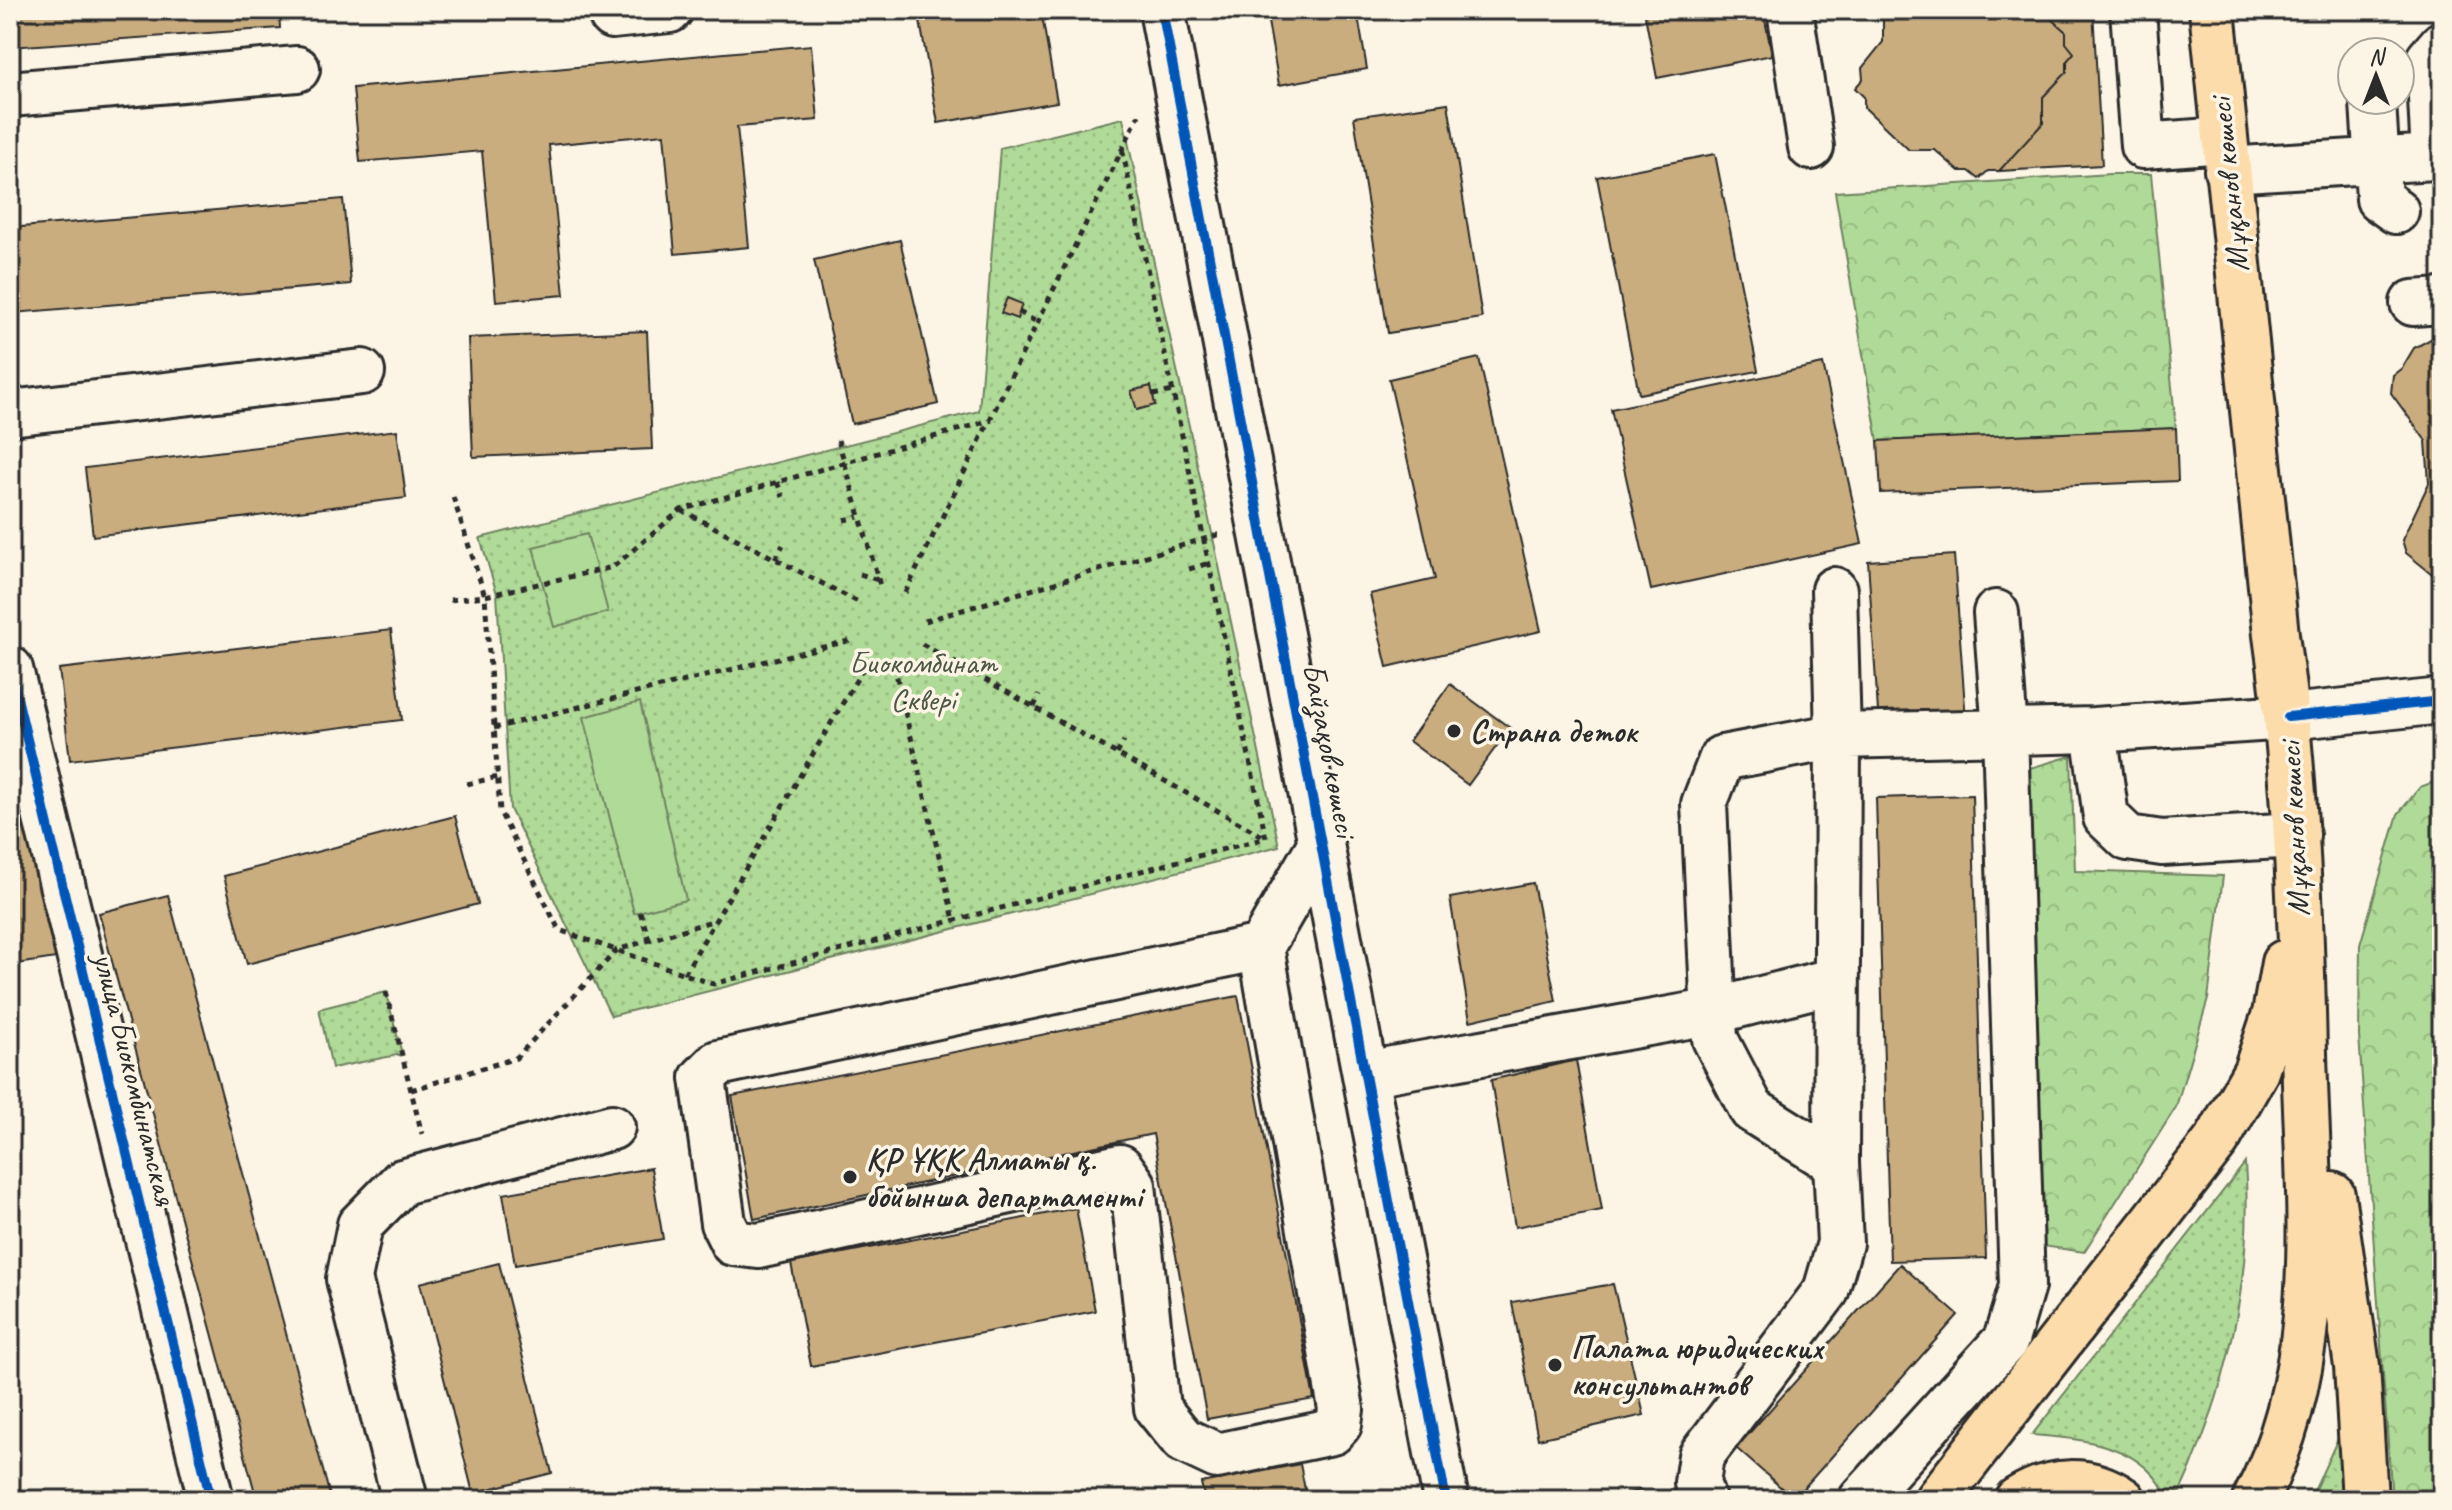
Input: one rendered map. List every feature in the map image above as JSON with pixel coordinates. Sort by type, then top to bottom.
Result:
[{"type":"main road","name":"Мұқанов көшесі","points":[[2212,10],[2225,155],[2288,717],[2303,999],[2310,1255],[2302,1364],[2287,1427],[2255,1500]]},
{"type":"main road","points":[[1937,1500],[2022,1395],[2225,1127],[2256,1071],[2275,1014],[2297,849]]},
{"type":"main road","points":[[2303,999],[2357,1366],[2365,1500]]},
{"type":"main road","points":[[2017,1500],[2038,1487],[2065,1482],[2094,1484],[2123,1500]]},
{"type":"street","points":[[612,16],[670,10]]},
{"type":"street","name":"Байзақов көшесі","points":[[1162,10],[1300,845],[1365,1074],[1446,1500]]},
{"type":"street","points":[[1790,10],[1811,147]]},
{"type":"street","points":[[2133,10],[2143,146],[2225,155],[2377,161],[2434,157],[2429,59],[2442,44]]},
{"type":"street","points":[[10,94],[297,69]]},
{"type":"street","points":[[2374,116],[2379,199],[2396,211]]},
{"type":"street","points":[[10,413],[362,372]]},
{"type":"street","points":[[1703,1500],[1697,1483],[1701,1456],[1826,1291],[1840,1243],[1836,1163],[1838,736],[1834,590]]},
{"type":"street","points":[[1861,1500],[2006,1340],[2022,1286],[2005,731],[1996,613]]},
{"type":"street","name":"улица Биокомбинатская","points":[[10,669],[211,1500]]},
{"type":"street","points":[[1836,1163],[1752,1110],[1715,1039],[1704,804],[1722,758],[1838,736],[2094,730],[2288,717],[2442,701]]},
{"type":"street","points":[[2094,730],[2106,817],[2128,838],[2162,843],[2297,849]]},
{"type":"street","points":[[1261,947],[718,1063],[703,1078],[723,1223],[733,1243],[758,1246],[1120,1167],[1133,1185],[1157,1408],[1183,1440],[1217,1456],[1332,1432],[1339,1424],[1341,1409],[1261,947],[1300,845]]},
{"type":"street","points":[[1365,1074],[1715,1011],[1836,980]]},
{"type":"street","points":[[405,1500],[349,1279],[360,1225],[402,1182],[612,1127]]},
{"type":"path","points":[[905,593],[992,420],[1035,321],[1139,115]]},
{"type":"path","points":[[1122,148],[1266,838]]},
{"type":"path","points":[[1019,312],[1035,321]]},
{"type":"path","points":[[1153,395],[1173,391]]},
{"type":"path","points":[[450,600],[485,596],[613,567],[681,510],[992,420]]},
{"type":"path","points":[[838,440],[881,589]]},
{"type":"path","points":[[777,482],[783,497]]},
{"type":"path","points":[[453,497],[485,596],[500,812],[559,930],[713,984],[1266,838]]},
{"type":"path","points":[[681,510],[858,602]]},
{"type":"path","points":[[844,520],[859,516]]},
{"type":"path","points":[[925,621],[1225,533]]},
{"type":"path","points":[[775,559],[783,545]]},
{"type":"path","points":[[1189,569],[1209,563]]},
{"type":"path","points":[[860,574],[878,580]]},
{"type":"path","points":[[494,728],[852,640]]},
{"type":"path","points":[[922,644],[1266,838],[1300,845]]},
{"type":"path","points":[[684,974],[868,660]]},
{"type":"path","points":[[894,665],[954,920]]},
{"type":"path","points":[[1034,707],[1039,695]]},
{"type":"path","points":[[1117,754],[1124,741]]},
{"type":"path","points":[[467,784],[498,777]]},
{"type":"path","points":[[640,912],[649,939]]},
{"type":"path","points":[[411,1090],[516,1058],[617,950],[716,920]]},
{"type":"path","points":[[386,992],[432,1173]]},
{"type":"green space","name":"Биокомбинат Сквері","points":[[1123,118],[1279,846],[611,1016],[510,809],[497,594],[480,538],[979,411],[1000,148]]},
{"type":"green space","points":[[2151,174],[2176,428],[1878,441],[1835,192]]},
{"type":"green space","points":[[587,534],[608,612],[554,627],[533,547]]},
{"type":"green space","points":[[640,702],[686,900],[634,913],[584,717]]},
{"type":"green space","points":[[2071,756],[2075,871],[2223,876],[2208,999],[2176,1107],[2084,1252],[2035,1245],[2023,770]]},
{"type":"green space","points":[[2442,779],[2442,1500],[2392,1500],[2359,1036],[2360,945],[2398,814],[2420,787]]},
{"type":"green space","points":[[386,992],[402,1054],[332,1068],[319,1009]]},
{"type":"green space","points":[[2245,1163],[2245,1250],[2233,1336],[2209,1420],[2176,1500],[2169,1500],[2158,1481],[2129,1456],[2092,1443],[2032,1435]]},
{"type":"green space","points":[[2350,1412],[2353,1500],[2310,1500]]},
{"type":"building","points":[[10,10],[279,10],[280,28],[10,47]]},
{"type":"building","points":[[918,10],[1041,10],[1057,102],[938,123]]},
{"type":"building","points":[[1266,10],[1357,10],[1367,69],[1279,85]]},
{"type":"building","points":[[1644,10],[1763,10],[1772,55],[1657,78]]},
{"type":"building","points":[[1888,10],[2041,10],[2066,32],[2066,43],[2074,53],[2067,61],[2067,72],[2043,97],[2043,123],[1999,171],[1988,171],[1979,179],[1969,171],[1959,171],[1935,150],[1909,150],[1864,107],[1864,97],[1855,88],[1863,79],[1862,68],[1883,42],[1883,15]]},
{"type":"building","points":[[2041,10],[2093,10],[2102,165],[1999,171],[2043,123],[2043,97],[2067,72],[2067,61],[2074,53],[2066,43],[2066,32]]},
{"type":"building","points":[[811,45],[818,120],[737,127],[749,247],[675,254],[664,134],[549,145],[564,295],[496,301],[482,151],[360,162],[353,88]]},
{"type":"building","points":[[1448,103],[1482,318],[1388,333],[1354,117]]},
{"type":"building","points":[[1715,154],[1758,371],[1639,394],[1597,177]]},
{"type":"building","points":[[343,199],[351,284],[14,313],[10,228]]},
{"type":"building","points":[[900,240],[938,404],[852,424],[814,260]]},
{"type":"building","points":[[1007,298],[1022,304],[1017,319],[1001,313]]},
{"type":"building","points":[[647,331],[652,449],[473,457],[468,338]]},
{"type":"building","points":[[2442,333],[2442,582],[2406,553],[2402,540],[2429,483],[2426,441],[2391,393],[2393,375],[2402,368],[2414,348]]},
{"type":"building","points":[[1479,358],[1541,631],[1387,667],[1370,594],[1435,579],[1389,379]]},
{"type":"building","points":[[1823,364],[1862,544],[1651,590],[1611,409]]},
{"type":"building","points":[[1151,386],[1155,405],[1137,410],[1131,391]]},
{"type":"building","points":[[2176,428],[2178,481],[1881,493],[1878,441]]},
{"type":"building","points":[[397,430],[406,498],[93,536],[85,468]]},
{"type":"building","points":[[1954,555],[1966,721],[1879,727],[1868,561]]},
{"type":"building","points":[[391,630],[402,720],[70,760],[59,669]]},
{"type":"building","points":[[1450,684],[1510,728],[1468,785],[1409,741]]},
{"type":"building","points":[[10,761],[56,958],[10,965]]},
{"type":"building","points":[[1972,795],[1986,1258],[1890,1261],[1876,798]]},
{"type":"building","points":[[455,816],[478,904],[247,964],[224,876]]},
{"type":"building","points":[[1533,883],[1556,1001],[1470,1021],[1450,898]]},
{"type":"building","points":[[168,895],[331,1500],[257,1500],[99,913]]},
{"type":"building","name":"ҚР ҰҚК Алматы қ. бойынша департаменті","points":[[1238,996],[1314,1399],[1207,1419],[1153,1134],[754,1219],[732,1096]]},
{"type":"building","points":[[1576,1060],[1602,1210],[1515,1227],[1491,1080]]},
{"type":"building","points":[[651,1168],[663,1239],[515,1265],[503,1194]]},
{"type":"building","points":[[1076,1208],[1095,1311],[811,1366],[791,1263]]},
{"type":"building","points":[[499,1263],[552,1473],[473,1493],[420,1283]]},
{"type":"building","points":[[1900,1264],[1958,1315],[1794,1499],[1736,1448]]},
{"type":"building","points":[[1613,1284],[1644,1415],[1538,1439],[1512,1302]]},
{"type":"building","points":[[1300,1464],[1307,1500],[1205,1500],[1201,1483]]},
{"type":"building","points":[[1641,1490],[1643,1500],[1599,1500]]},
{"type":"cycle path","points":[[1162,10],[1446,1500]]},
{"type":"cycle path","points":[[10,669],[211,1500]]},
{"type":"cycle path","points":[[2288,717],[2442,701]]},
{"type":"place","name":"Страна деток","points":[[1454,731]]},
{"type":"place","name":"ҚР ҰҚК Алматы қ. бойынша департаменті","points":[[850,1177]]},
{"type":"place","name":"Палата юридических консультантов","points":[[1555,1365]]}]
